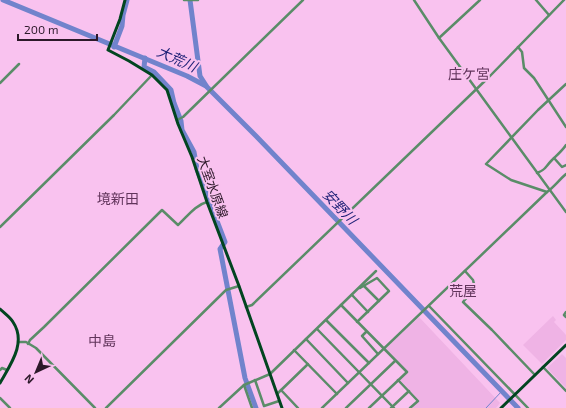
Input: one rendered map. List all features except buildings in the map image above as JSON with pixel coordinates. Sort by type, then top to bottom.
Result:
[{"type":"main road","name":"大室水原線","points":[[125,0],[120,19],[108,50],[152,75],[167,90],[179,119],[207,202],[239,286],[282,408]]},
{"type":"main road","points":[[0,309],[13,323],[17,331],[19,342],[15,355],[0,383]]},
{"type":"main road","points":[[501,408],[566,345]]},
{"type":"street","points":[[185,0],[196,0]]},
{"type":"street","points":[[179,119],[303,0]]},
{"type":"street","points":[[414,0],[439,38],[538,173],[548,191],[566,212]]},
{"type":"street","points":[[439,38],[480,0]]},
{"type":"street","points":[[536,0],[550,14]]},
{"type":"street","points":[[246,307],[252,305],[477,89],[564,0]]},
{"type":"street","points":[[518,47],[522,52],[524,68],[534,78],[566,127]]},
{"type":"street","points":[[0,83],[19,64]]},
{"type":"street","points":[[0,226],[114,115],[152,75]]},
{"type":"street","points":[[548,191],[511,180],[486,164],[548,100],[566,84]]},
{"type":"street","points":[[538,173],[546,169],[566,145]]},
{"type":"street","points":[[562,151],[566,155]]},
{"type":"street","points":[[554,158],[562,167],[566,165]]},
{"type":"street","points":[[325,407],[383,349],[420,316],[566,174]]},
{"type":"street","points":[[28,344],[44,326],[162,210],[178,225],[201,203],[207,202]]},
{"type":"street","points":[[219,408],[244,385],[270,374],[376,270]]},
{"type":"street","points":[[465,271],[473,280],[475,288],[463,302],[488,325],[535,375]]},
{"type":"street","points":[[357,290],[377,278],[389,291],[358,322]]},
{"type":"street","points":[[106,408],[226,290],[239,286]]},
{"type":"street","points":[[364,286],[379,301]]},
{"type":"street","points":[[352,295],[368,312]]},
{"type":"street","points":[[341,305],[407,372],[369,408]]},
{"type":"street","points":[[429,307],[528,408]]},
{"type":"street","points":[[566,312],[564,315],[566,317]]},
{"type":"street","points":[[326,320],[368,364]]},
{"type":"street","points":[[317,328],[393,407],[409,391]]},
{"type":"street","points":[[366,332],[362,336],[378,354]]},
{"type":"street","points":[[306,339],[348,383]]},
{"type":"street","points":[[19,342],[36,348],[95,408]]},
{"type":"street","points":[[294,350],[337,394]]},
{"type":"street","points":[[346,408],[395,361]]},
{"type":"street","points":[[277,394],[308,364]]},
{"type":"street","points":[[543,367],[566,391]]},
{"type":"street","points":[[0,370],[2,368],[7,370]]},
{"type":"street","points":[[255,380],[264,406],[279,401]]},
{"type":"street","points":[[398,380],[418,400],[410,408]]},
{"type":"street","points":[[244,385],[252,408]]},
{"type":"street","points":[[281,390],[298,408]]},
{"type":"street","points":[[0,398],[10,408]]},
{"type":"shaded area","points":[[553,316],[556,320],[554,322],[566,335],[566,340],[542,364],[523,345]]},
{"type":"shaded area","points":[[419,317],[500,403],[496,408],[412,408],[419,400],[400,380],[408,372],[385,349]]},
{"type":"shaded area","points":[[562,354],[566,358],[566,388],[547,368]]},
{"type":"waterway","name":"大荒川","points":[[3,0],[187,76],[206,86]]},
{"type":"waterway","points":[[114,47],[122,26],[127,0]]},
{"type":"waterway","name":"安野川","points":[[190,0],[200,76],[207,87],[518,408]]},
{"type":"waterway","points":[[145,58],[144,67],[154,72],[171,90],[181,121],[182,130],[194,152],[197,169],[225,242],[220,249],[245,378],[256,408]]},
{"type":"waterway","points":[[486,408],[502,391]]},
{"type":"district","name":"庄ケ宮","points":[[469,74]]},
{"type":"district","name":"境新田","points":[[118,199]]},
{"type":"district","name":"荒屋","points":[[463,291]]},
{"type":"district","name":"中島","points":[[102,341]]}]
